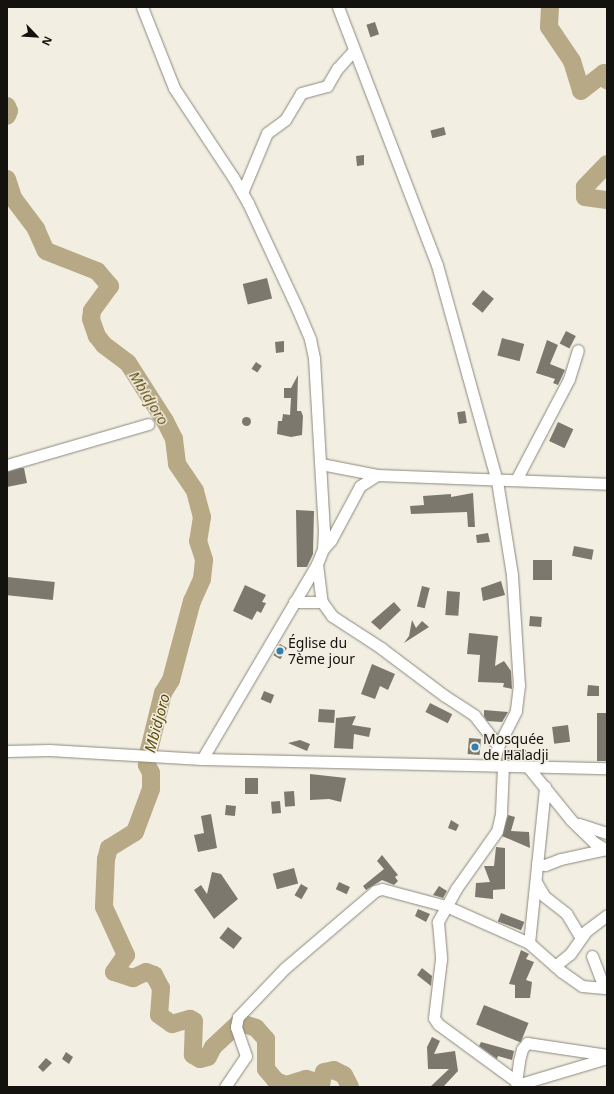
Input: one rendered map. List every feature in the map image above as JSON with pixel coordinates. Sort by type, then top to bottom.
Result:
[{"type":"street","points":[[142,7],[174,88],[242,192],[310,339],[314,358],[323,549]]},
{"type":"street","points":[[338,7],[437,265],[497,481],[512,575],[519,685],[516,711],[498,746],[501,814],[497,831],[446,906],[438,922],[441,959],[434,1018],[438,1024],[499,1068],[516,1083],[520,1084],[607,1058]]},
{"type":"street","points":[[242,192],[267,133],[285,120],[302,93],[326,86],[337,69],[354,50]]},
{"type":"street","points":[[516,480],[567,383],[578,350]]},
{"type":"street","points":[[7,465],[148,424]]},
{"type":"street","points":[[320,464],[377,475],[497,481],[516,480],[607,484]]},
{"type":"street","points":[[202,759],[317,564],[323,549],[331,540],[360,486],[377,475]]},
{"type":"street","points":[[317,564],[322,602],[332,616],[346,627],[381,648],[439,692],[474,715],[498,746]]},
{"type":"street","points":[[294,602],[322,602]]},
{"type":"street","points":[[7,751],[148,755],[202,759],[607,768]]},
{"type":"street","points":[[528,767],[571,820],[606,850]]},
{"type":"street","points":[[529,943],[545,787]]},
{"type":"street","points":[[571,820],[589,829],[607,833]]},
{"type":"street","points":[[537,864],[544,865],[562,859],[606,850]]},
{"type":"street","points":[[536,882],[544,896],[566,913],[581,938]]},
{"type":"street","points":[[225,1087],[247,1054],[236,1028],[238,1017],[285,968],[367,896],[382,889],[446,906],[529,943],[555,966],[582,986],[606,988],[592,956]]},
{"type":"street","points":[[555,966],[570,954],[581,938],[607,915]]},
{"type":"street","points":[[516,1083],[522,1049],[527,1043],[607,1054]]},
{"type":"building","points":[[375,22],[379,34],[370,37],[366,25]]},
{"type":"building","points":[[444,127],[446,135],[432,138],[430,130]]},
{"type":"building","points":[[364,155],[364,165],[357,166],[356,156]]},
{"type":"building","points":[[267,278],[272,298],[248,304],[243,284]]},
{"type":"building","points":[[483,290],[494,299],[483,313],[472,304]]},
{"type":"building","points":[[566,331],[576,336],[569,348],[560,343]]},
{"type":"building","points":[[502,338],[524,344],[520,361],[497,355]]},
{"type":"building","points":[[547,340],[558,345],[550,364],[565,370],[558,385],[553,383],[555,379],[536,373]]},
{"type":"building","points":[[284,341],[284,352],[276,353],[275,342]]},
{"type":"building","points":[[256,362],[262,366],[257,373],[252,369]]},
{"type":"building","points":[[298,375],[297,411],[301,411],[303,416],[302,435],[291,437],[277,434],[278,421],[282,421],[283,414],[290,415],[291,398],[284,398],[284,388],[291,388]]},
{"type":"building","points":[[465,411],[467,423],[459,424],[457,412]]},
{"type":"building","points":[[244,417],[248,417],[250,421],[248,425],[244,425],[242,423],[242,419]]},
{"type":"building","points":[[558,422],[573,429],[565,448],[549,441]]},
{"type":"building","points":[[24,468],[27,483],[7,487],[7,472]]},
{"type":"building","points":[[473,493],[475,527],[468,527],[467,512],[411,514],[410,506],[424,505],[423,496],[451,494],[451,497]]},
{"type":"building","points":[[296,510],[314,511],[313,554],[307,567],[297,567]]},
{"type":"building","points":[[488,533],[490,542],[477,543],[476,535]]},
{"type":"building","points":[[574,546],[594,550],[592,560],[572,556]]},
{"type":"building","points":[[533,560],[552,560],[552,580],[533,580]]},
{"type":"building","points":[[7,577],[55,582],[53,600],[7,595]]},
{"type":"building","points":[[501,581],[505,595],[483,601],[481,588]]},
{"type":"building","points":[[245,585],[266,595],[262,602],[266,603],[261,613],[257,611],[252,620],[233,611]]},
{"type":"building","points":[[422,586],[430,588],[425,608],[417,606]]},
{"type":"building","points":[[447,591],[460,592],[458,616],[445,615]]},
{"type":"building","points":[[394,602],[401,610],[380,630],[371,622]]},
{"type":"building","points":[[530,616],[542,617],[541,627],[529,626]]},
{"type":"building","points":[[412,620],[416,628],[422,621],[429,627],[404,643],[409,636]]},
{"type":"building","points":[[469,633],[498,636],[495,666],[504,661],[511,671],[512,689],[503,687],[504,683],[478,682],[480,655],[467,654]]},
{"type":"building","points":[[280,644],[287,648],[280,659],[274,655]]},
{"type":"building","points":[[372,664],[395,674],[388,690],[380,686],[375,699],[361,694]]},
{"type":"building","points":[[588,685],[599,686],[599,696],[587,696]]},
{"type":"building","points":[[264,691],[274,695],[271,703],[261,699]]},
{"type":"building","points":[[430,703],[452,714],[448,723],[425,712]]},
{"type":"building","points":[[319,709],[335,710],[334,723],[318,722]]},
{"type":"building","points":[[484,710],[508,712],[502,722],[487,721],[484,716]]},
{"type":"building","points":[[597,713],[607,713],[607,761],[597,761]]},
{"type":"building","points":[[356,716],[352,725],[371,728],[369,737],[354,734],[353,749],[334,748],[336,718]]},
{"type":"building","points":[[568,725],[570,742],[554,744],[552,727]]},
{"type":"building","points":[[469,738],[481,739],[480,755],[468,754]]},
{"type":"building","points":[[300,740],[310,744],[307,751],[288,743]]},
{"type":"building","points":[[504,750],[526,750],[526,759],[504,759]]},
{"type":"building","points":[[310,774],[346,778],[341,802],[329,799],[310,800]]},
{"type":"building","points":[[245,778],[258,778],[258,794],[245,794]]},
{"type":"building","points":[[294,791],[295,806],[285,807],[284,792]]},
{"type":"building","points":[[280,801],[281,813],[272,814],[271,802]]},
{"type":"building","points":[[226,805],[236,806],[235,816],[225,815]]},
{"type":"building","points":[[211,814],[217,848],[198,852],[194,835],[204,833],[201,816]]},
{"type":"building","points":[[508,815],[515,817],[511,831],[529,832],[530,848],[502,836]]},
{"type":"building","points":[[451,820],[459,825],[456,831],[448,828]]},
{"type":"building","points":[[496,847],[505,848],[505,889],[493,890],[493,899],[475,897],[476,883],[490,882],[484,866],[494,866]]},
{"type":"building","points":[[382,855],[398,875],[395,877],[398,881],[394,885],[382,880],[366,890],[363,886],[384,869],[377,861]]},
{"type":"building","points":[[294,868],[298,883],[277,889],[273,874]]},
{"type":"building","points":[[212,872],[221,874],[238,899],[214,919],[194,890],[201,885],[207,894]]},
{"type":"building","points":[[339,882],[350,887],[347,894],[336,889]]},
{"type":"building","points":[[301,884],[308,888],[301,899],[294,895]]},
{"type":"building","points":[[439,886],[447,891],[443,898],[433,895]]},
{"type":"building","points":[[418,909],[430,914],[426,922],[415,916]]},
{"type":"building","points":[[501,913],[524,922],[521,930],[498,921]]},
{"type":"building","points":[[228,927],[242,938],[234,949],[219,938]]},
{"type":"building","points":[[521,950],[529,954],[526,959],[534,962],[526,980],[532,982],[530,998],[515,998],[515,985],[509,984]]},
{"type":"building","points":[[422,968],[432,976],[431,986],[417,975]]},
{"type":"building","points":[[484,1005],[529,1023],[521,1042],[476,1024]]},
{"type":"building","points":[[432,1037],[440,1041],[434,1054],[455,1051],[458,1071],[443,1087],[430,1087],[449,1069],[428,1069],[427,1047]]},
{"type":"building","points":[[481,1042],[514,1051],[512,1060],[498,1056],[497,1059],[479,1046]]},
{"type":"building","points":[[66,1052],[73,1057],[69,1064],[62,1059]]},
{"type":"building","points":[[46,1058],[52,1063],[43,1072],[38,1067]]},
{"type":"waterway","points":[[550,7],[549,27],[572,61],[581,91],[604,73],[607,80]]},
{"type":"waterway","name":"Mbidjoro","points":[[7,106],[9,111],[7,116]]},
{"type":"waterway","points":[[607,164],[585,187],[585,197],[607,200]]},
{"type":"waterway","name":"Mbidjoro","points":[[7,179],[13,198],[36,229],[46,251],[97,271],[110,286],[92,311],[91,319],[97,336],[104,345],[128,363],[165,421],[174,439],[177,464],[195,491],[202,517],[198,541],[204,560],[202,579],[192,601],[171,680],[163,693],[149,750],[147,765],[151,773],[151,789],[135,832],[109,848],[106,859],[104,907],[126,955],[114,972],[133,978],[146,972],[154,975],[161,988],[159,1015],[172,1024],[190,1019],[194,1021],[193,1055],[200,1059],[208,1057],[213,1047],[238,1024],[244,1024],[256,1028],[266,1039],[266,1069],[276,1081],[286,1085],[306,1079],[321,1083],[324,1072],[334,1070],[344,1075],[350,1087]]},
{"type":"place","name":"Église du 7ème jour","points":[[280,651]]},
{"type":"place","name":"Mosquée de Haladji","points":[[475,747]]}]
